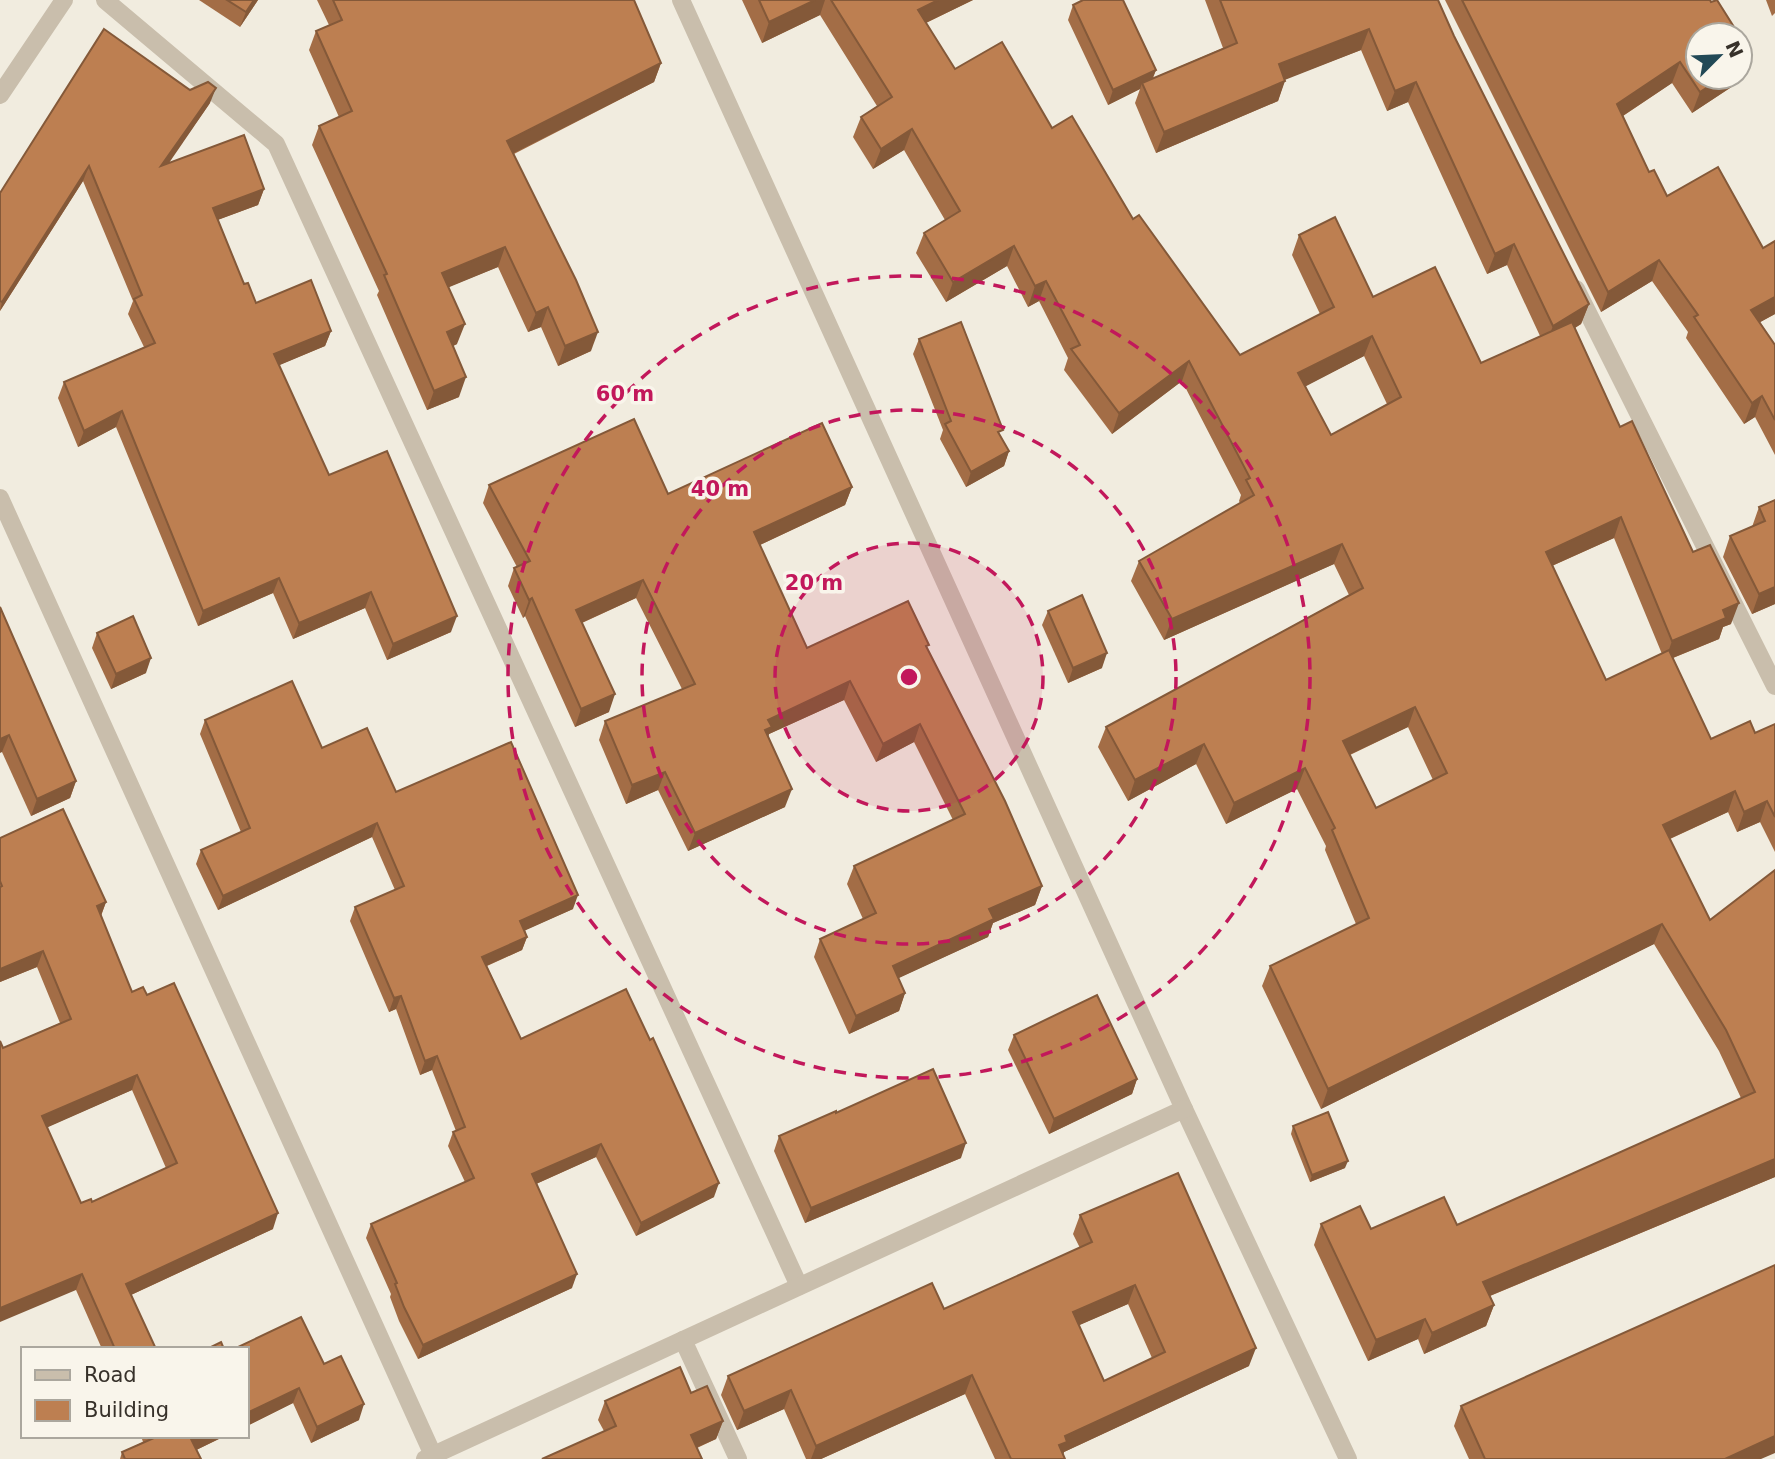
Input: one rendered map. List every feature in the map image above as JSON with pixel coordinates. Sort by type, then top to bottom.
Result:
[{"type":"street","points":[[0,96],[64,0]]},
{"type":"street","points":[[105,0],[276,144],[799,1286]]},
{"type":"street","points":[[681,0],[1184,1109],[1348,1459]]},
{"type":"street","points":[[1569,275],[1775,686]]},
{"type":"street","points":[[0,498],[429,1457],[1184,1109]]},
{"type":"street","points":[[683,1340],[738,1459]]},
{"type":"building","points":[[227,0],[254,0],[246,12]]},
{"type":"building","points":[[333,0],[634,0],[661,63],[507,141],[576,280],[598,332],[565,346],[548,307],[536,313],[505,247],[442,273],[465,324],[447,332],[466,377],[434,391],[384,275],[387,274],[319,126],[352,111],[316,31],[342,20]]},
{"type":"building","points":[[759,0],[815,0],[769,22]]},
{"type":"building","points":[[831,0],[938,0],[918,10],[955,69],[1002,42],[1052,128],[1072,116],[1133,219],[1139,215],[1240,355],[1334,307],[1299,235],[1335,217],[1373,297],[1435,267],[1481,363],[1572,322],[1620,427],[1632,421],[1693,552],[1710,545],[1739,603],[1723,610],[1726,618],[1672,641],[1621,517],[1546,552],[1606,680],[1669,650],[1711,739],[1750,721],[1755,733],[1775,724],[1775,817],[1767,801],[1744,812],[1735,791],[1663,825],[1710,920],[1775,870],[1775,1159],[1483,1282],[1494,1305],[1432,1333],[1425,1319],[1376,1340],[1321,1224],[1360,1206],[1371,1229],[1444,1197],[1457,1225],[1755,1092],[1726,1030],[1662,924],[1328,1089],[1270,966],[1369,918],[1332,830],[1335,828],[1305,768],[1234,803],[1204,744],[1135,780],[1106,727],[1363,588],[1342,544],[1172,619],[1139,561],[1254,495],[1246,480],[1250,478],[1189,361],[1119,413],[1071,349],[1080,345],[1046,281],[1035,286],[1014,246],[953,282],[924,233],[960,211],[912,129],[881,149],[861,117],[892,97]],"holes":[[[1372,336],[1401,397],[1331,435],[1298,373]],[[1415,707],[1447,773],[1376,808],[1343,741]]]},
{"type":"building","points":[[1083,0],[1123,0],[1156,70],[1113,90],[1073,5]]},
{"type":"building","points":[[1220,0],[1438,0],[1589,304],[1553,326],[1514,244],[1495,254],[1416,82],[1395,91],[1369,29],[1279,64],[1285,81],[1164,132],[1142,83],[1237,43]]},
{"type":"building","points":[[1462,0],[1717,0],[1730,21],[1684,21],[1684,68],[1680,62],[1617,104],[1649,172],[1654,170],[1667,196],[1718,167],[1763,248],[1775,241],[1775,297],[1751,310],[1775,345],[1775,420],[1762,396],[1752,403],[1694,317],[1698,315],[1659,260],[1608,292]]},
{"type":"building","points":[[104,29],[190,90],[208,82],[216,88],[161,166],[244,135],[264,189],[213,208],[244,284],[248,283],[256,303],[311,280],[331,331],[274,354],[329,475],[387,451],[457,616],[393,644],[371,592],[299,623],[279,578],[203,611],[122,411],[84,431],[64,382],[155,343],[134,299],[142,295],[89,166],[2,302],[0,301],[0,193]]},
{"type":"building","points":[[961,322],[1003,430],[998,432],[1009,451],[971,472],[945,424],[951,421],[919,339]]},
{"type":"building","points":[[634,419],[668,494],[822,423],[852,487],[754,532],[807,648],[908,601],[929,645],[926,646],[1005,801],[1042,886],[989,909],[994,919],[893,966],[905,993],[856,1016],[820,939],[876,913],[854,866],[965,814],[920,724],[883,744],[850,681],[768,720],[772,727],[765,730],[792,789],[695,833],[665,772],[632,785],[605,721],[695,684],[643,580],[576,610],[615,694],[581,709],[532,598],[529,600],[514,568],[530,561],[489,485]]},
{"type":"building","points":[[1775,500],[1775,587],[1759,594],[1730,536],[1765,521],[1759,507]]},
{"type":"building","points":[[1082,595],[1107,653],[1073,668],[1048,611]]},
{"type":"building","points":[[0,607],[76,781],[37,799],[9,735],[0,739]]},
{"type":"building","points":[[133,616],[151,658],[116,674],[97,633]]},
{"type":"building","points":[[292,681],[322,748],[367,728],[396,792],[511,742],[578,895],[520,921],[527,937],[482,957],[521,1039],[626,989],[650,1040],[653,1038],[719,1183],[641,1223],[601,1144],[532,1174],[577,1274],[423,1345],[404,1307],[395,1284],[397,1283],[371,1224],[474,1178],[453,1132],[465,1127],[437,1056],[425,1061],[401,996],[394,998],[355,907],[404,886],[377,823],[223,896],[201,850],[250,828],[205,720]]},
{"type":"building","points":[[63,809],[106,902],[97,906],[132,992],[143,987],[147,995],[174,983],[278,1213],[126,1284],[155,1347],[114,1347],[82,1274],[0,1308],[0,1041],[3,1048],[71,1019],[43,951],[0,969],[0,838]],"holes":[[[137,1075],[177,1163],[92,1202],[91,1199],[81,1203],[42,1116]]]},
{"type":"building","points":[[1097,995],[1137,1079],[1054,1119],[1014,1035]]},
{"type":"building","points":[[933,1069],[966,1143],[811,1208],[779,1136]]},
{"type":"building","points":[[1328,1112],[1348,1161],[1312,1175],[1293,1126]]},
{"type":"building","points":[[1178,1173],[1256,1348],[1065,1436],[1067,1442],[1059,1445],[1065,1459],[1011,1459],[972,1375],[816,1446],[791,1390],[744,1411],[728,1376],[932,1283],[944,1309],[1092,1242],[1080,1215]],"holes":[[[1135,1285],[1165,1352],[1104,1381],[1073,1312]]]},
{"type":"building","points":[[1775,1265],[1775,1436],[1725,1459],[1485,1459],[1461,1406]]},
{"type":"building","points":[[301,1317],[324,1364],[341,1356],[364,1404],[317,1427],[299,1388],[248,1413],[248,1347],[238,1347]]},
{"type":"building","points":[[680,1367],[691,1393],[707,1386],[723,1421],[691,1435],[702,1459],[542,1459],[616,1426],[605,1401]]},
{"type":"building","points":[[154,1438],[193,1438],[191,1439],[201,1459],[125,1459],[122,1452]]}]
